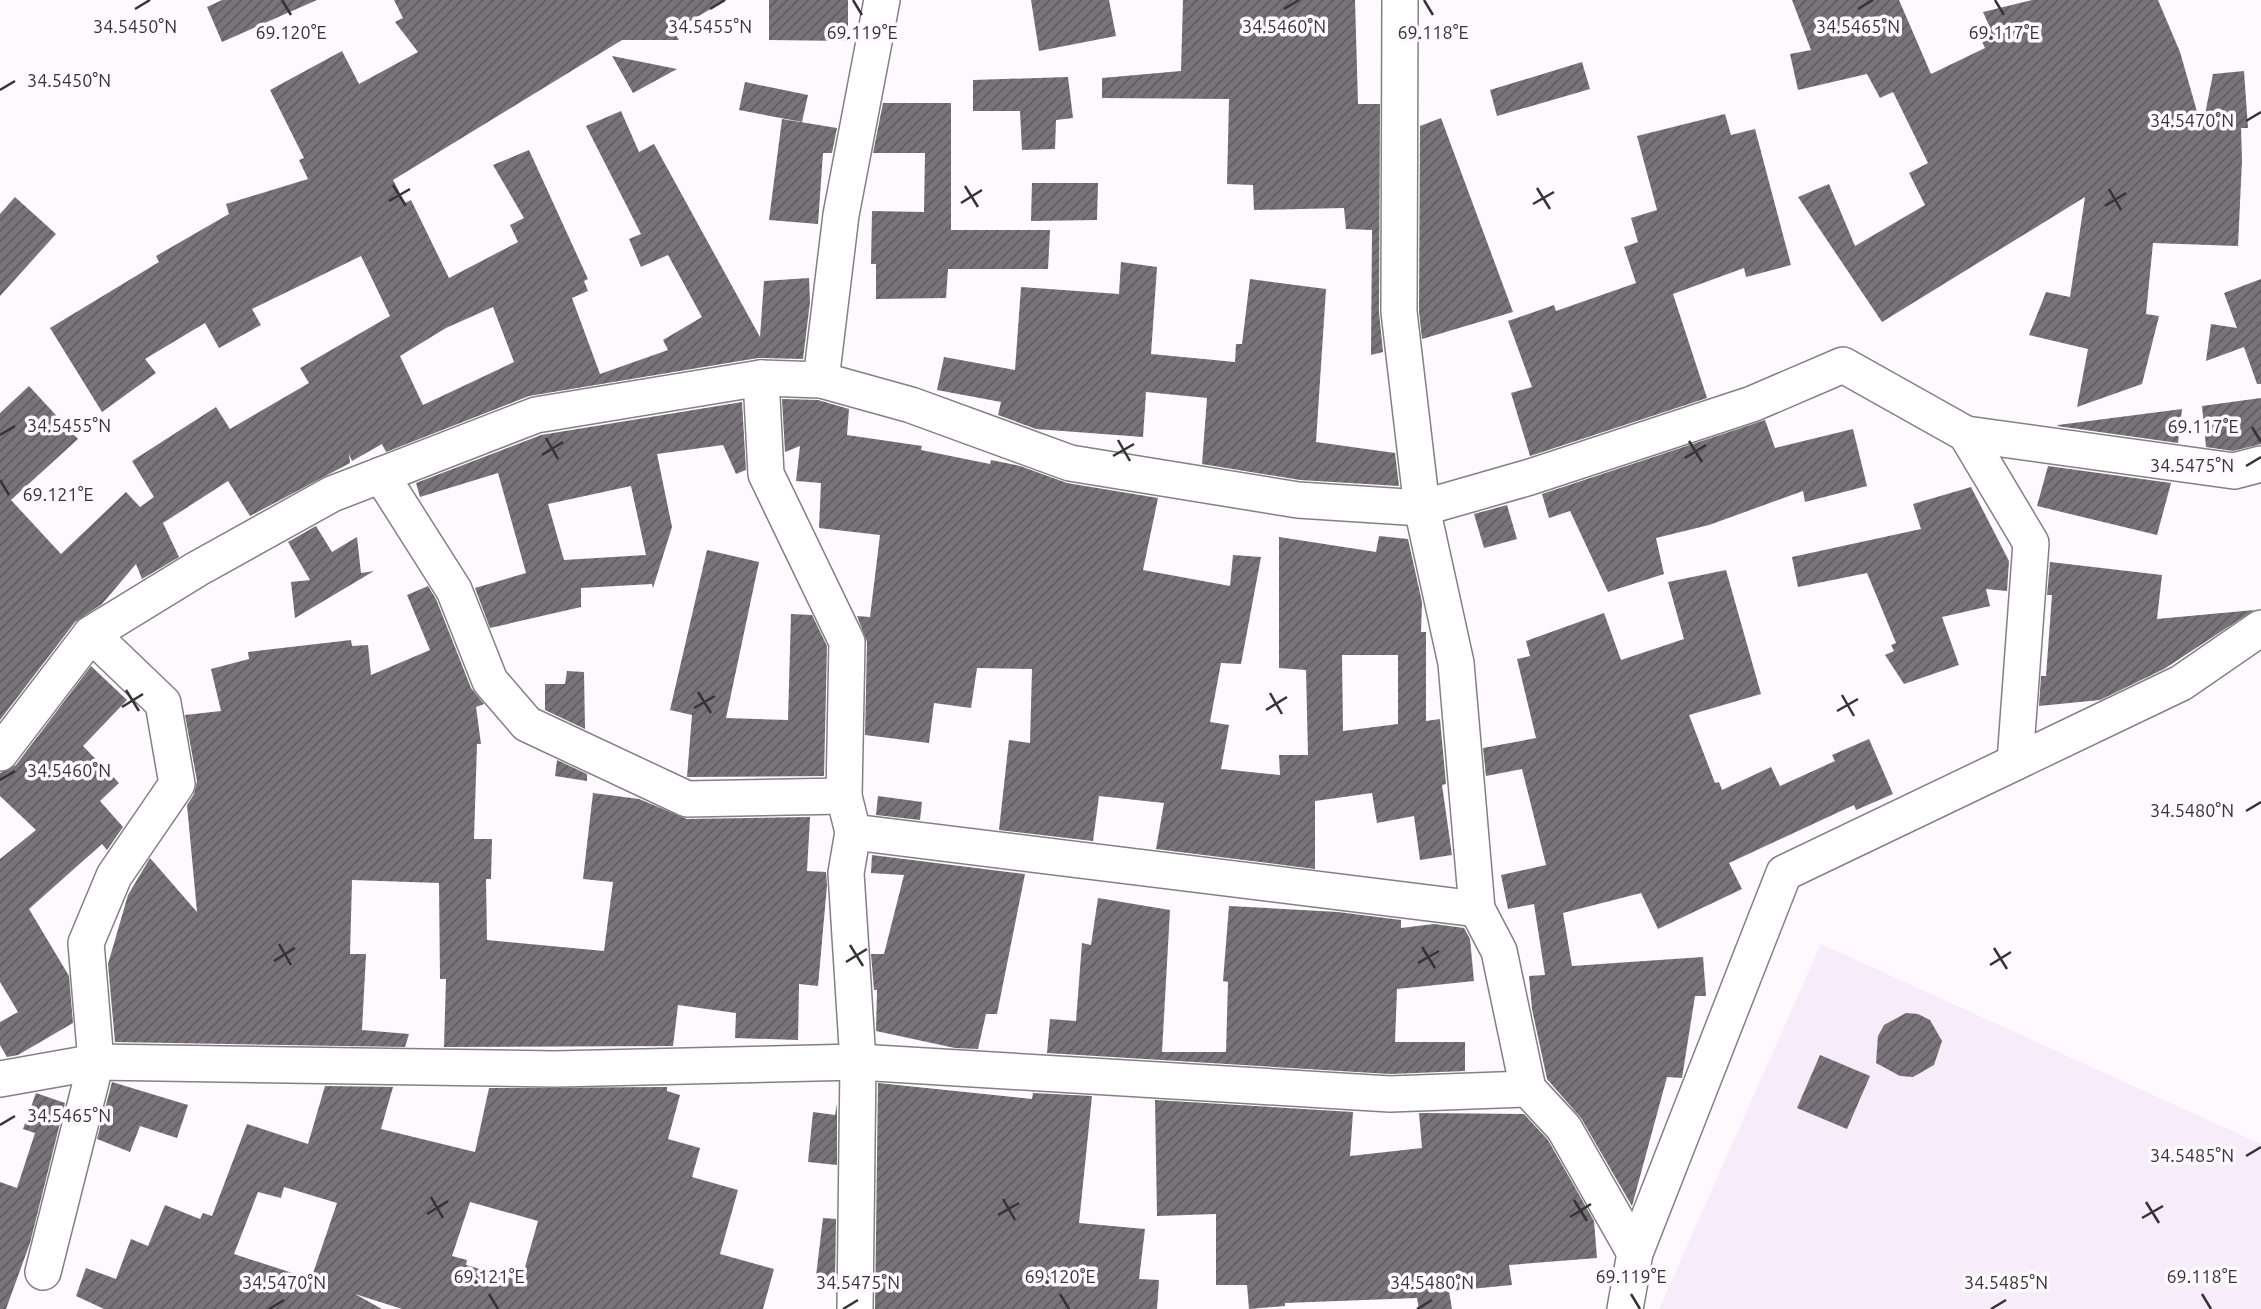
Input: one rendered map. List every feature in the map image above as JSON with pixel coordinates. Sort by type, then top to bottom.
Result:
[{"type":"street","points":[[821,380],[841,215],[882,0]]},
{"type":"street","points":[[1408,2],[1399,312],[1422,508],[1456,663],[1477,909],[1499,951],[1528,1089],[1564,1128],[1635,1253]]},
{"type":"street","points":[[0,754],[92,634],[197,569],[332,494],[536,415],[761,378],[821,380],[911,405],[1070,463],[1298,500],[1422,508],[1531,477],[1752,404],[1843,365],[1966,434],[2234,471],[2261,464]]},
{"type":"street","points":[[761,378],[766,474],[847,642],[844,796],[853,832],[846,873],[858,1062],[855,1309]]},
{"type":"street","points":[[1966,434],[2031,543],[2015,762]]},
{"type":"street","points":[[381,475],[454,590],[490,681],[527,724],[687,799],[844,796]]},
{"type":"street","points":[[1625,1309],[1635,1253],[1784,873],[2181,683],[2261,628]]},
{"type":"street","points":[[43,1272],[96,1062],[86,943],[114,876],[177,784],[163,703],[92,634]]},
{"type":"street","points":[[853,832],[1477,909]]},
{"type":"street","points":[[0,1079],[96,1062],[555,1069],[858,1062],[1390,1094],[1528,1089]]},
{"type":"shaded area","points":[[1821,944],[2261,1144],[2261,1309],[1659,1309]]},
{"type":"building","points":[[222,0],[317,0],[222,42],[207,7]]},
{"type":"building","points":[[394,0],[726,0],[673,31],[679,40],[622,40],[393,180],[405,203],[411,200],[449,278],[518,242],[510,225],[524,218],[493,165],[529,150],[588,279],[584,281],[588,291],[572,298],[600,374],[668,350],[663,340],[702,317],[668,255],[641,267],[629,239],[641,234],[586,126],[621,111],[639,152],[654,144],[760,337],[764,281],[809,278],[810,302],[803,359],[758,358],[529,396],[386,452],[382,444],[352,461],[349,454],[350,463],[250,516],[228,481],[163,523],[179,557],[142,579],[136,564],[102,604],[75,622],[0,720],[0,413],[29,386],[78,439],[11,500],[61,554],[126,492],[140,507],[154,497],[132,461],[216,407],[230,429],[309,383],[300,368],[390,316],[361,256],[252,309],[261,325],[219,348],[205,323],[145,359],[156,373],[102,412],[50,328],[159,262],[156,256],[229,214],[226,204],[308,179],[299,160],[304,158],[270,90],[342,51],[359,84],[418,52],[395,22],[403,18]],"holes":[[[493,307],[514,362],[423,405],[400,356],[446,328]]]},
{"type":"building","points":[[769,0],[848,0],[848,41],[769,40]]},
{"type":"building","points":[[1031,0],[1109,0],[1116,36],[1039,51]]},
{"type":"building","points":[[1183,0],[1355,0],[1358,104],[1380,104],[1379,312],[1383,352],[1371,355],[1372,230],[1346,229],[1344,208],[1254,210],[1253,185],[1227,184],[1229,99],[1102,98],[1102,78],[1181,71]]},
{"type":"building","points":[[1792,0],[1899,0],[1931,74],[1985,48],[1979,35],[1991,30],[1983,12],[2032,0],[2158,0],[2180,52],[2202,129],[2213,74],[2244,71],[2248,128],[2241,128],[2238,246],[2153,243],[2146,314],[2159,316],[2142,384],[2077,407],[2088,349],[2029,335],[2046,292],[2070,297],[2085,197],[1882,322],[1798,197],[1829,184],[1855,246],[1925,205],[1909,173],[1928,163],[1893,92],[1880,98],[1867,74],[1798,90],[1790,54],[1811,50]]},
{"type":"building","points":[[612,56],[677,69],[633,93]]},
{"type":"building","points":[[1582,62],[1590,89],[1497,116],[1490,90]]},
{"type":"building","points":[[1068,77],[1073,118],[1056,120],[1055,149],[1022,150],[1020,111],[973,111],[973,80]]},
{"type":"building","points":[[745,82],[808,95],[802,122],[739,110]]},
{"type":"building","points":[[883,103],[951,103],[951,230],[1050,230],[1048,269],[948,269],[946,298],[876,299],[876,264],[871,264],[872,211],[924,212],[925,153],[873,153]]},
{"type":"building","points":[[1725,114],[1731,135],[1755,129],[1791,265],[1746,277],[1744,268],[1673,294],[1707,398],[1530,456],[1511,393],[1532,387],[1508,321],[1554,305],[1556,311],[1636,283],[1624,247],[1638,242],[1631,218],[1657,210],[1637,136]]},
{"type":"building","points":[[1441,118],[1513,312],[1422,339],[1419,311],[1420,126]]},
{"type":"building","points":[[782,119],[837,128],[832,153],[823,153],[818,224],[769,220]]},
{"type":"building","points":[[1032,183],[1098,183],[1097,220],[1031,221]]},
{"type":"building","points":[[15,197],[56,234],[0,296],[0,214]]},
{"type":"building","points":[[1121,262],[1157,267],[1151,354],[1235,362],[1236,344],[1242,344],[1250,279],[1326,289],[1316,442],[1395,453],[1399,486],[1300,480],[1202,464],[1207,398],[1146,392],[1143,437],[1036,429],[998,415],[1001,402],[937,390],[944,357],[1015,370],[1021,287],[1119,294]]},
{"type":"building","points":[[2261,279],[2261,384],[2257,384],[2244,347],[2206,361],[2211,324],[2237,328],[2224,293]]},
{"type":"building","points":[[2261,398],[2261,444],[2233,451],[2206,447],[2202,406]]},
{"type":"building","points":[[782,399],[818,400],[849,409],[847,435],[922,446],[921,450],[990,464],[991,460],[1020,466],[1067,483],[1158,498],[1143,570],[1230,586],[1233,555],[1261,557],[1241,664],[1221,663],[1210,722],[1229,725],[1221,769],[1280,775],[1279,755],[1308,755],[1306,670],[1279,668],[1279,537],[1376,552],[1379,536],[1408,539],[1422,602],[1421,632],[1426,632],[1426,721],[1440,719],[1446,784],[1442,785],[1452,855],[1420,860],[1414,816],[1377,823],[1372,793],[1315,801],[1315,869],[1156,849],[1164,803],[1099,796],[1093,841],[999,830],[1009,740],[1030,743],[1032,669],[977,668],[971,708],[934,703],[929,743],[865,735],[867,642],[857,616],[870,617],[880,535],[819,528],[821,483],[796,481],[800,446],[785,452]],"holes":[[[1342,655],[1398,655],[1398,724],[1343,731]]]},
{"type":"building","points":[[742,402],[746,470],[736,474],[723,445],[657,454],[672,527],[653,588],[652,584],[581,588],[581,607],[490,628],[475,588],[526,573],[498,473],[420,497],[416,483],[541,435]],"holes":[[[631,486],[646,555],[564,560],[548,504]]]},
{"type":"building","points":[[2182,409],[2178,443],[2057,426],[2058,425]]},
{"type":"building","points":[[1765,420],[1775,448],[1853,429],[1867,486],[1805,502],[1803,491],[1709,525],[1656,538],[1664,574],[1608,592],[1570,511],[1549,518],[1542,494]]},
{"type":"building","points":[[2048,466],[2171,483],[2157,535],[2037,506]]},
{"type":"building","points":[[1971,487],[2009,561],[2007,591],[1986,589],[1990,606],[1942,617],[1959,665],[1904,684],[1885,655],[1894,651],[1891,645],[1896,643],[1867,573],[1798,587],[1792,557],[1921,529],[1913,504]]},
{"type":"building","points":[[1507,505],[1517,539],[1484,548],[1474,514]]},
{"type":"building","points":[[316,526],[332,552],[357,537],[361,573],[374,571],[295,618],[291,582],[310,580],[288,542]]},
{"type":"building","points":[[707,550],[759,562],[726,718],[788,720],[791,614],[812,615],[827,646],[824,776],[687,777],[692,715],[670,710]]},
{"type":"building","points":[[2050,562],[2162,575],[2157,619],[2254,610],[2164,669],[2100,700],[2039,706],[2041,676],[2046,676],[2052,595],[2047,595]]},
{"type":"building","points":[[1726,570],[1761,694],[1689,715],[1715,783],[1719,782],[1722,790],[1771,767],[1780,786],[1835,761],[1832,755],[1869,739],[1893,794],[1856,810],[1854,805],[1729,863],[1742,889],[1658,929],[1641,893],[1563,913],[1572,966],[1703,957],[1706,996],[1695,996],[1682,1078],[1667,1077],[1632,1206],[1581,1118],[1547,1079],[1532,1009],[1529,976],[1545,975],[1534,904],[1508,909],[1501,875],[1546,865],[1522,769],[1486,776],[1483,748],[1536,738],[1517,659],[1530,656],[1526,641],[1604,613],[1621,660],[1684,639],[1668,582]]},
{"type":"building","points":[[428,586],[436,599],[471,688],[484,704],[476,707],[481,744],[477,744],[474,839],[492,839],[491,879],[486,879],[487,940],[604,951],[613,882],[583,879],[593,793],[639,799],[687,819],[810,817],[807,871],[826,872],[827,885],[818,986],[799,984],[798,1040],[735,1038],[736,1013],[678,1005],[673,1046],[444,1047],[446,979],[440,979],[439,883],[352,880],[350,954],[366,954],[362,1030],[409,1034],[405,1047],[115,1042],[108,964],[128,895],[150,858],[197,912],[187,805],[194,794],[197,781],[185,715],[221,711],[211,669],[249,659],[248,652],[351,640],[352,646],[368,645],[371,675],[430,650],[407,595]]},
{"type":"building","points":[[91,666],[127,700],[83,746],[119,783],[100,801],[123,827],[107,850],[102,844],[29,909],[69,976],[73,1023],[18,1055],[7,1057],[0,1045],[0,1022],[18,1012],[0,982],[0,859],[36,830],[0,796],[0,773],[16,765]]},
{"type":"building","points":[[567,671],[584,672],[585,729],[545,710],[545,684],[565,684]]},
{"type":"building","points":[[557,760],[587,774],[587,781],[555,776]]},
{"type":"building","points":[[878,796],[922,802],[920,820],[876,815]]},
{"type":"building","points":[[872,855],[1025,874],[997,1014],[986,1014],[978,1049],[955,1048],[876,1031],[877,990],[874,990],[871,954],[884,954],[904,875],[871,873]]},
{"type":"building","points":[[1098,898],[1170,910],[1162,1052],[1226,1052],[1228,982],[1223,981],[1229,906],[1338,912],[1401,920],[1401,928],[1434,924],[1464,928],[1470,939],[1474,981],[1397,989],[1395,1042],[1465,1042],[1465,1071],[1390,1074],[1047,1053],[1050,1019],[1076,1021],[1082,943],[1091,945]]},
{"type":"building","points":[[1906,1013],[1918,1014],[1930,1020],[1942,1041],[1934,1065],[1913,1077],[1900,1076],[1876,1063],[1878,1036],[1884,1025]]},
{"type":"building","points":[[1820,1055],[1870,1076],[1847,1129],[1797,1108]]},
{"type":"building","points":[[112,1082],[188,1105],[177,1138],[140,1126],[130,1152],[97,1139]]},
{"type":"building","points":[[878,1083],[1032,1099],[1033,1093],[1092,1096],[1079,1223],[1145,1229],[1139,1279],[1159,1280],[1157,1309],[875,1309]]},
{"type":"building","points":[[325,1086],[393,1087],[381,1129],[475,1152],[489,1088],[667,1087],[667,1091],[680,1095],[668,1139],[700,1148],[692,1177],[738,1190],[720,1254],[774,1269],[763,1309],[402,1309],[355,1294],[382,1309],[104,1309],[76,1296],[86,1268],[116,1279],[131,1239],[148,1246],[165,1205],[200,1219],[203,1213],[212,1216],[247,1124],[308,1144]],"holes":[[[284,1187],[337,1203],[311,1279],[234,1254],[258,1192],[281,1198]],[[470,1202],[538,1221],[521,1281],[466,1265],[467,1260],[452,1256]]]},
{"type":"building","points":[[36,1093],[65,1103],[30,1243],[6,1309],[0,1309],[0,1182],[17,1188],[35,1133],[23,1129]]},
{"type":"building","points":[[1155,1100],[1353,1112],[1350,1156],[1422,1148],[1419,1113],[1524,1114],[1548,1140],[1594,1221],[1597,1258],[1509,1265],[1512,1285],[1449,1291],[1452,1309],[1419,1309],[1417,1298],[1285,1303],[1285,1306],[1249,1309],[1247,1285],[1216,1285],[1216,1214],[1157,1216]]},
{"type":"building","points":[[837,1104],[837,1165],[808,1162],[813,1112],[835,1115]]},
{"type":"building","points":[[823,1218],[836,1219],[835,1279],[816,1276]]}]
